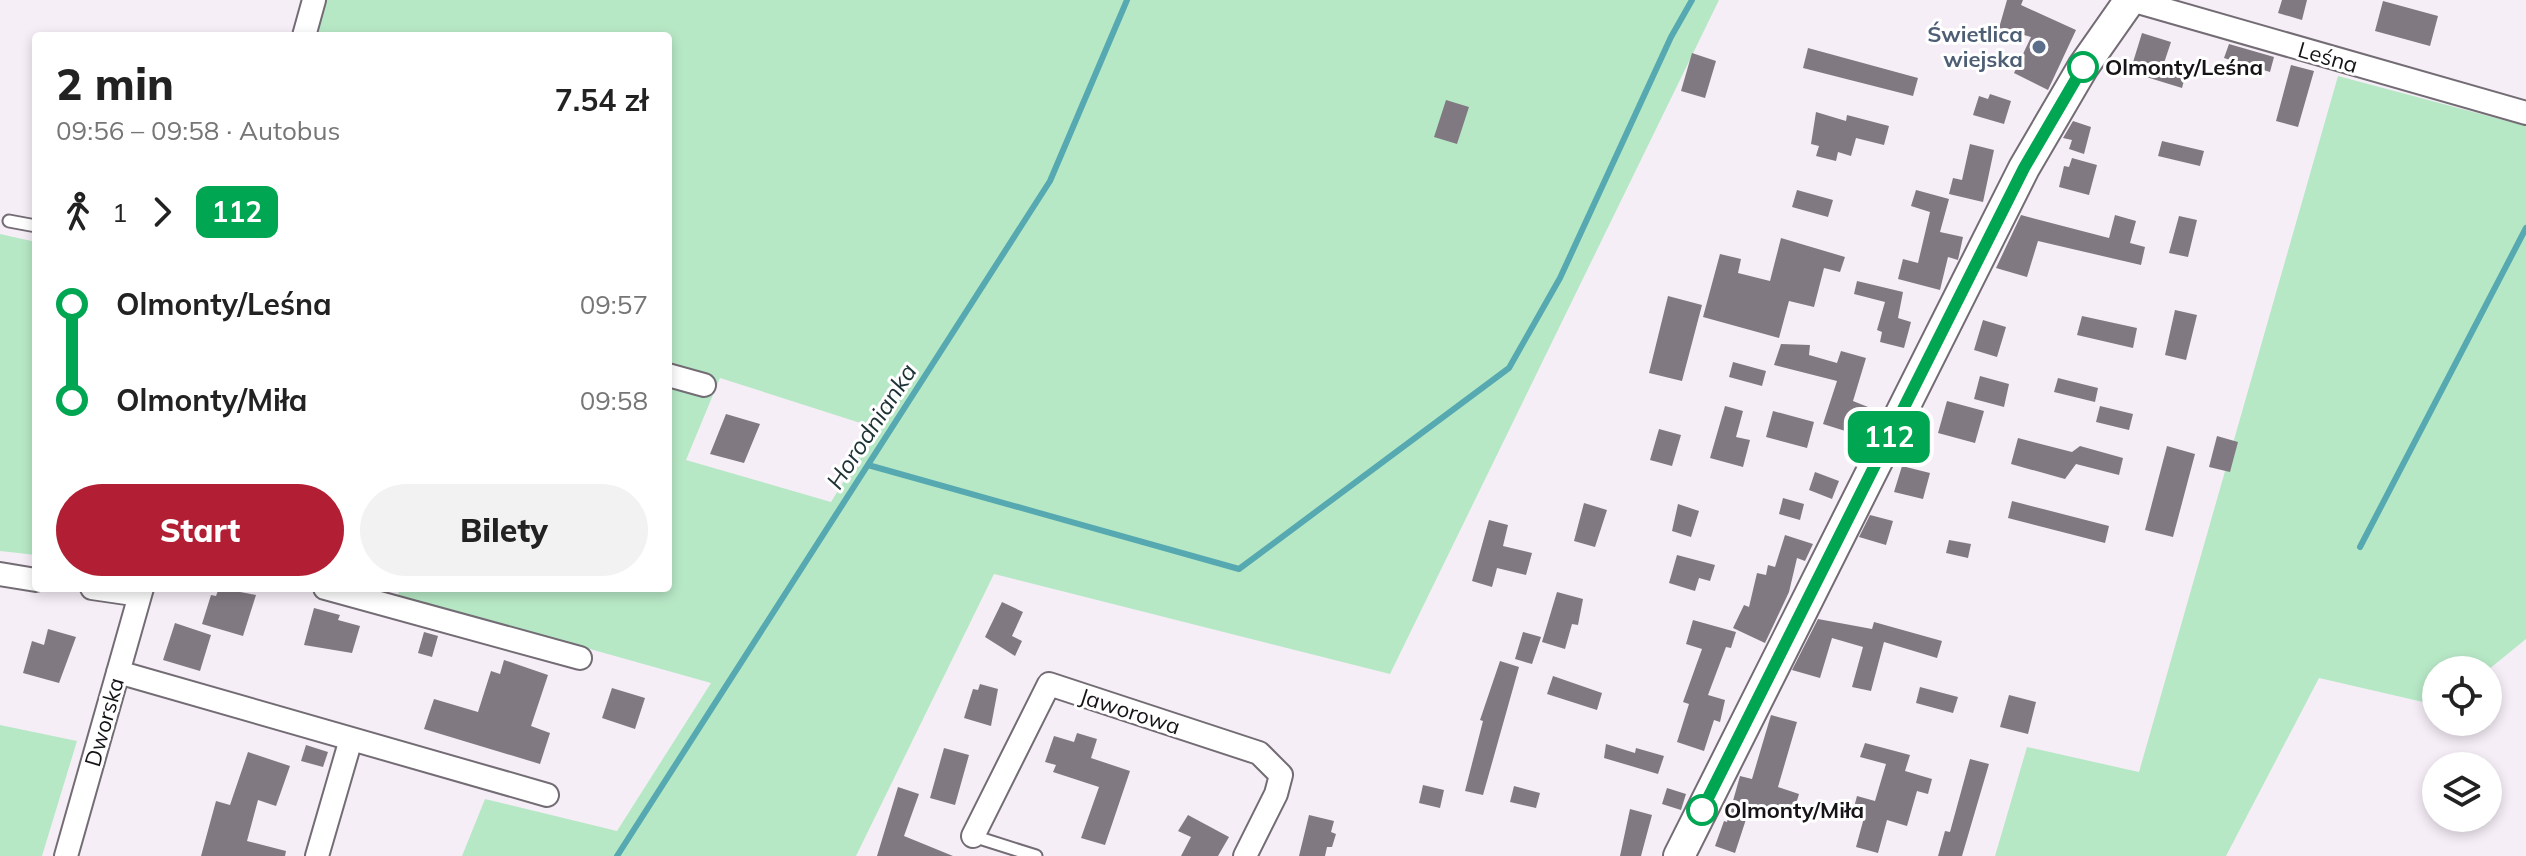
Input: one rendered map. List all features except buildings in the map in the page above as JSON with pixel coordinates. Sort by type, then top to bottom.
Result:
[{"type":"street","points":[[305,32],[314,0]]},
{"type":"street","points":[[1679,856],[2024,168],[2083,67],[2131,0]]},
{"type":"street","name":"Leśna","points":[[2131,0],[2526,113]]},
{"type":"street","points":[[672,376],[704,385]]},
{"type":"street","points":[[0,574],[32,579]]},
{"type":"street","name":"Dworska","points":[[66,856],[141,592]]},
{"type":"street","points":[[340,592],[580,658]]},
{"type":"street","points":[[118,672],[547,795]]},
{"type":"street","name":"Jaworowa","points":[[973,836],[1049,684],[1259,753],[1281,775],[1276,794],[1245,856]]},
{"type":"street","points":[[317,856],[351,739]]},
{"type":"lane","points":[[9,221],[32,225]]},
{"type":"lane","points":[[973,836],[1036,856]]},
{"type":"green space","points":[[323,0],[1719,0],[1390,674],[994,574],[856,856],[462,856],[485,799],[617,831],[711,683],[398,595],[399,592],[672,592],[672,32],[314,32]],"holes":[[[720,378],[876,428],[831,502],[686,460]]]},
{"type":"green space","points":[[2338,76],[2526,126],[2526,639],[2502,659],[2502,656],[2422,656],[2422,702],[2319,678],[2226,856],[1995,856],[2027,747],[2139,772]]},
{"type":"green space","points":[[0,234],[32,241],[32,555],[0,551]]},
{"type":"green space","points":[[0,725],[77,741],[42,856],[0,856]]},
{"type":"waterway","name":"Horodnianka","points":[[617,856],[1050,181],[1127,0]]},
{"type":"waterway","points":[[868,465],[1239,569],[1509,368],[1560,278],[1671,37],[1692,0]]},
{"type":"waterway","points":[[2360,547],[2526,228]]},
{"type":"bus line","name":"112","points":[[1702,810],[2024,168],[2083,67]]},
{"type":"place","name":"Świetlica wiejska","points":[[2039,47]]},
{"type":"place","name":"Olmonty/Leśna","points":[[2083,67]]},
{"type":"place","name":"Olmonty/Miła","points":[[1702,810]]}]
